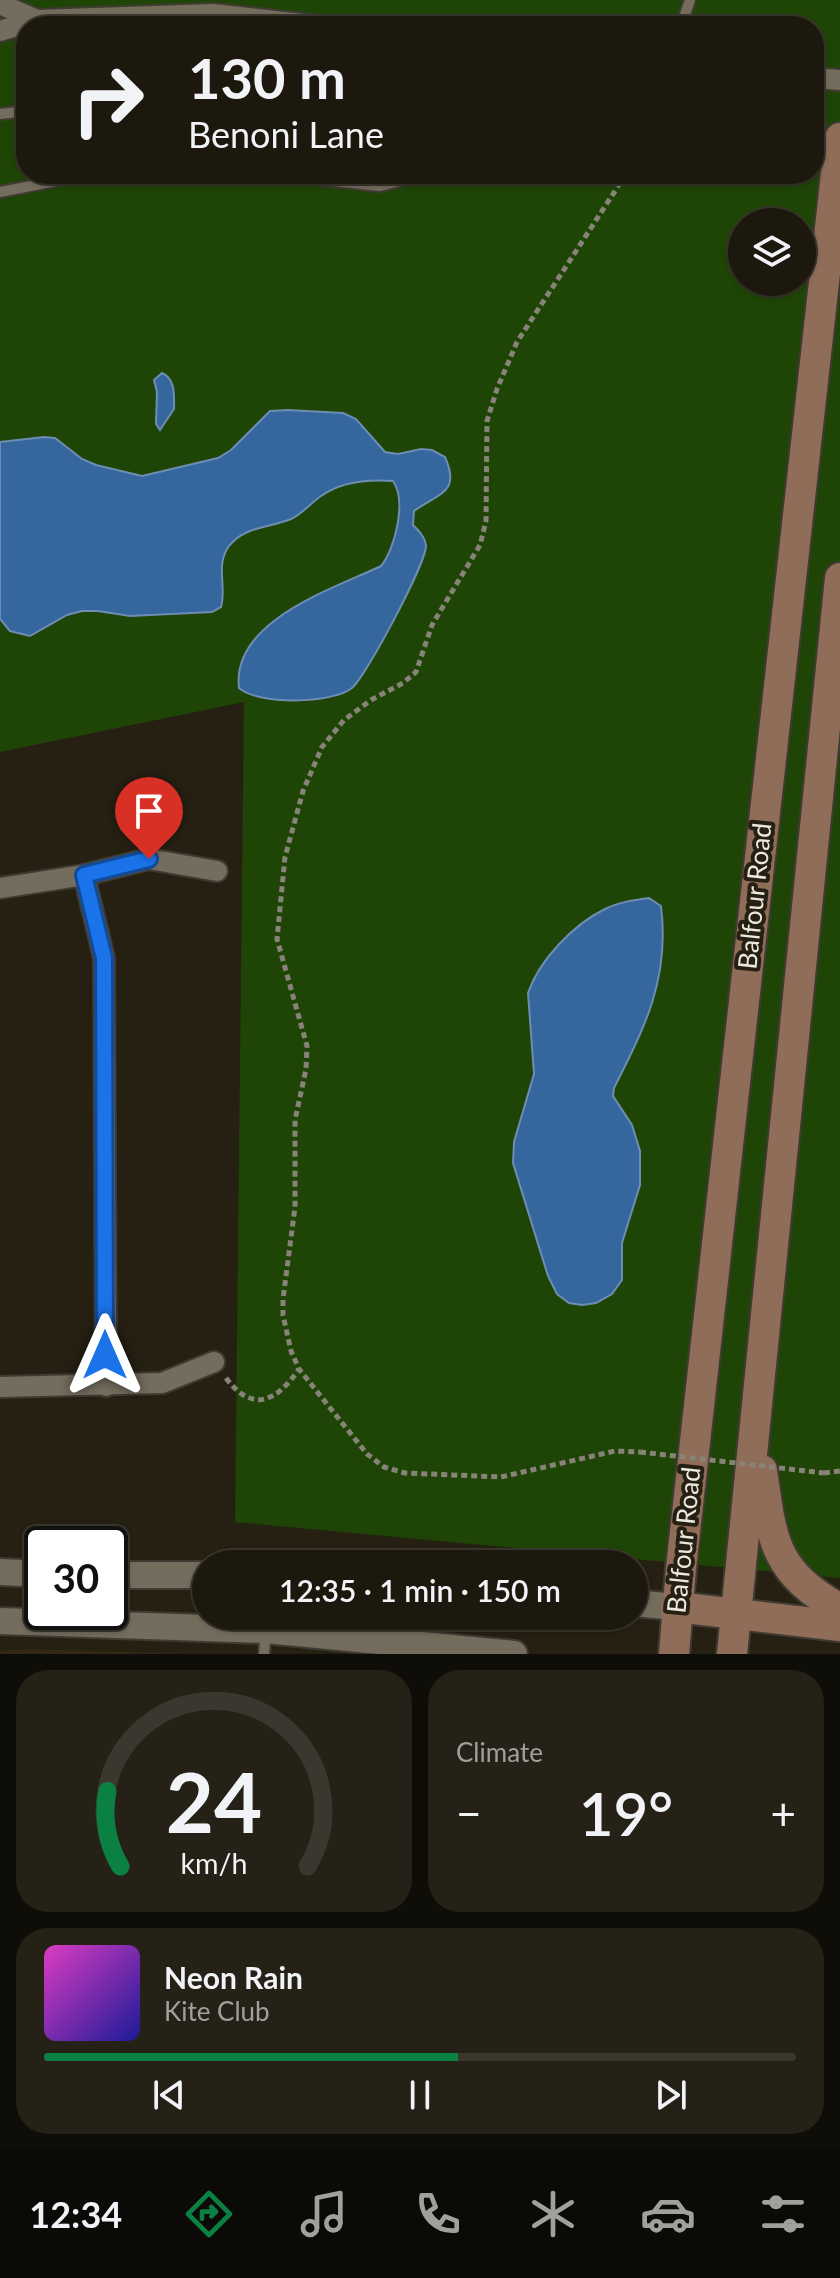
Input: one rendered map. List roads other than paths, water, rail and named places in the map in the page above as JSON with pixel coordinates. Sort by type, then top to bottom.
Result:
[{"type":"main road","name":"Balfour Road","points":[[674,1654],[676,1607],[840,138]]},
{"type":"main road","name":"Balfour Road","points":[[732,1654],[840,578]]},
{"type":"main road","points":[[755,1424],[771,1530],[779,1554],[794,1576],[813,1594],[840,1609]]},
{"type":"main road","points":[[676,1607],[840,1626]]},
{"type":"street","points":[[0,4],[28,16]]},
{"type":"street","points":[[132,16],[214,7],[254,10],[279,16]]},
{"type":"street","points":[[0,888],[84,875],[149,859],[217,871]]},
{"type":"street","points":[[84,875],[104,958],[106,1386]]},
{"type":"street","points":[[0,1387],[162,1383],[214,1362]]},
{"type":"street","points":[[1,1576],[24,1575]]},
{"type":"street","points":[[128,1575],[192,1575]]},
{"type":"street","points":[[648,1604],[676,1607]]},
{"type":"street","points":[[0,1621],[266,1633],[514,1654]]},
{"type":"lane","points":[[0,192],[40,184]]},
{"type":"lane","points":[[361,184],[388,184]]},
{"type":"water","points":[[162,373],[172,384],[174,409],[160,430],[156,424],[157,392],[154,380]]},
{"type":"water","points":[[270,411],[343,413],[356,419],[385,452],[398,454],[432,450],[445,457],[449,469],[449,485],[445,491],[414,511],[413,525],[426,545],[424,556],[394,619],[352,688],[312,700],[278,700],[248,694],[239,688],[241,664],[251,644],[289,610],[381,566],[398,525],[399,500],[393,481],[346,484],[321,496],[291,519],[250,531],[235,539],[223,561],[221,607],[212,612],[130,616],[82,611],[67,615],[30,636],[10,631],[0,619],[0,442],[55,438],[82,459],[142,476],[218,458],[231,450]]},
{"type":"water","points":[[649,898],[661,906],[663,932],[658,979],[645,1023],[613,1096],[632,1125],[640,1151],[640,1185],[622,1243],[622,1280],[612,1294],[596,1303],[569,1303],[557,1294],[548,1276],[513,1163],[514,1142],[534,1074],[528,993],[549,956],[581,924],[610,907]]}]
